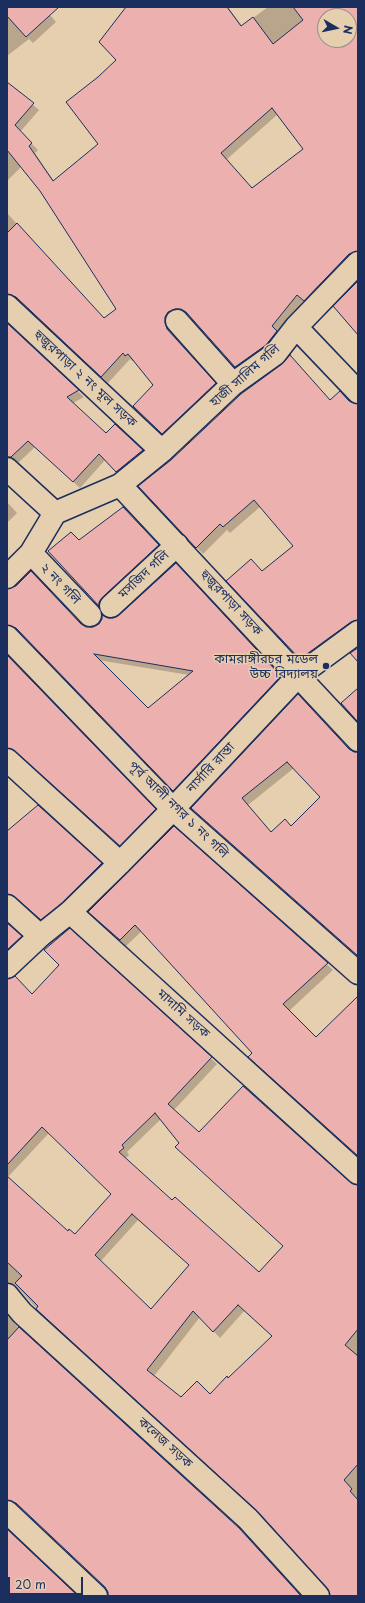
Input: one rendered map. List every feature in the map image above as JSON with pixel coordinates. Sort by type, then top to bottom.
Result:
[{"type":"street","name":"হাজী সালিম গলি","points":[[55,513],[120,485],[162,451],[233,384],[275,354],[296,327],[358,263]]},
{"type":"street","name":"হুজুরপাড়া ২ নং মূল সড়ক","points":[[7,306],[162,451]]},
{"type":"street","points":[[177,321],[233,384]]},
{"type":"street","points":[[296,327],[358,392]]},
{"type":"street","points":[[7,469],[55,513],[31,554],[7,577]]},
{"type":"street","name":"হুজুরপাড়া সড়ক","points":[[120,485],[177,544],[358,740]]},
{"type":"street","name":"মসজিদ গলি","points":[[111,606],[177,544]]},
{"type":"street","name":"২ নং গলি","points":[[31,554],[90,615]]},
{"type":"street","name":"নার্সারি রাস্তা","points":[[70,912],[173,809],[298,676],[358,632]]},
{"type":"street","name":"পূর্ব আলী নগর ১ নং গলি","points":[[7,637],[173,809],[358,973]]},
{"type":"street","points":[[7,760],[120,863]]},
{"type":"street","points":[[7,906],[40,936]]},
{"type":"street","points":[[7,967],[40,936],[70,912]]},
{"type":"street","name":"মাদামি সড়ক","points":[[70,912],[358,1173]]},
{"type":"street","name":"কলেজ সড়ক","points":[[7,1295],[22,1313],[248,1519],[318,1596]]},
{"type":"street","points":[[7,1512],[96,1596]]},
{"type":"building","points":[[7,7],[59,7],[26,37],[7,16]]},
{"type":"building","points":[[126,7],[227,7],[241,26],[253,17],[273,44],[303,20],[293,7],[358,7],[358,251],[349,254],[304,301],[297,295],[272,326],[277,331],[266,345],[235,367],[186,312],[181,309],[175,309],[168,312],[165,317],[167,329],[216,383],[162,434],[133,406],[153,385],[128,354],[125,356],[123,353],[101,377],[16,297],[7,294],[7,233],[17,223],[104,318],[116,309],[40,191],[7,150],[7,82],[34,103],[15,125],[32,143],[29,146],[53,181],[98,144],[66,102],[98,77],[116,60],[99,42]],"holes":[[[272,108],[303,149],[252,188],[221,153]]]},
{"type":"building","points":[[358,281],[358,335],[333,306]]},
{"type":"building","points":[[7,323],[79,390],[67,397],[106,433],[115,424],[143,450],[116,472],[99,454],[73,482],[28,441],[11,457],[7,457]]},
{"type":"building","points":[[290,355],[330,400],[340,391],[349,401],[358,404],[358,620],[351,622],[300,659],[226,581],[251,559],[262,571],[293,546],[254,500],[223,527],[220,524],[196,548],[138,486],[171,460],[241,394],[282,364]]},
{"type":"building","points":[[123,507],[159,545],[103,597],[99,602],[99,606],[48,551],[71,532],[79,540]]},
{"type":"building","points":[[176,563],[281,676],[173,791],[16,628],[7,625],[7,589],[16,586],[31,571],[81,624],[86,627],[93,627],[99,624],[102,619],[102,615],[108,618],[113,618],[119,615]],"holes":[[[94,654],[193,671],[148,708]]]},
{"type":"building","points":[[358,648],[358,662],[350,653]]},
{"type":"building","points":[[7,655],[156,809],[120,846],[15,751],[7,748]]},
{"type":"building","points":[[358,688],[358,722],[341,703]]},
{"type":"building","points":[[298,694],[349,749],[354,752],[358,752],[358,956],[191,808]],"holes":[[[287,762],[320,797],[291,826],[285,819],[271,832],[242,798]]]},
{"type":"building","points":[[38,805],[102,863],[62,903],[41,920],[15,897],[7,894],[7,831]]},
{"type":"building","points":[[174,826],[328,963],[283,1004],[316,1037],[358,996],[358,1156],[248,1057],[252,1053],[135,925],[120,940],[88,912]]},
{"type":"building","points":[[7,923],[22,936],[7,950]]},
{"type":"building","points":[[70,928],[212,1057],[168,1104],[199,1132],[243,1086],[350,1182],[358,1185],[358,1329],[345,1345],[358,1356],[358,1464],[344,1480],[352,1489],[350,1491],[358,1500],[358,1596],[330,1596],[327,1588],[256,1510],[36,1309],[38,1306],[15,1283],[22,1276],[7,1262],[7,1176],[68,1231],[69,1229],[75,1234],[111,1194],[42,1127],[7,1165],[7,979],[15,976],[32,994],[59,965],[44,950]],"holes":[[[155,1113],[179,1143],[175,1147],[283,1246],[259,1272],[175,1197],[172,1200],[119,1152],[124,1148],[122,1145]],[[132,1214],[189,1265],[151,1309],[95,1255]],[[238,1305],[272,1336],[228,1378],[227,1376],[210,1394],[197,1381],[181,1397],[147,1370],[193,1311],[213,1332]]]},
{"type":"building","points":[[19,1327],[239,1528],[301,1596],[108,1596],[108,1592],[105,1587],[16,1503],[7,1500],[7,1340]]},
{"type":"building","points":[[7,1529],[78,1596],[7,1596]]},
{"type":"place","name":"কামরাঙ্গীরচর মডেল উচ্চ বিদ্যালয়","points":[[326,666]]}]
